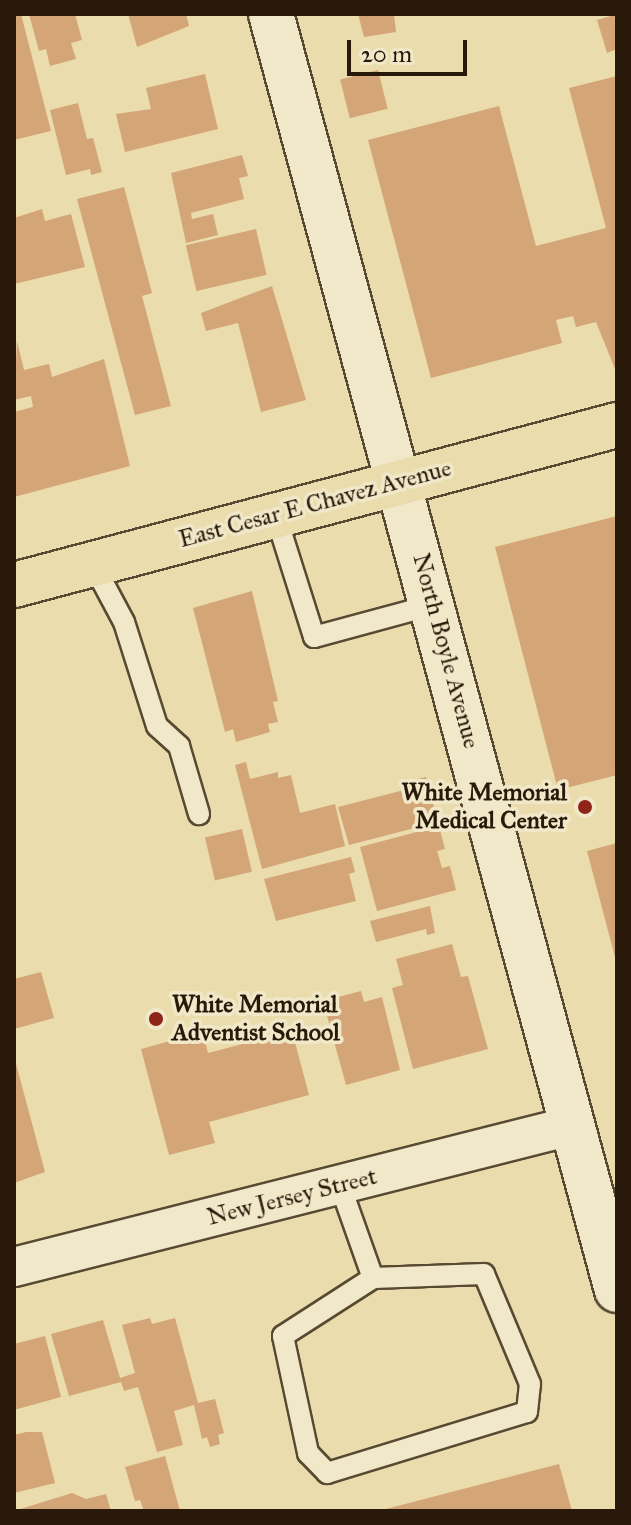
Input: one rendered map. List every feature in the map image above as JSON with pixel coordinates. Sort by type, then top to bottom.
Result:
[{"type":"main road","name":"North Boyle Avenue","points":[[271,14],[401,480],[617,1290]]},
{"type":"main road","name":"East Cesar E Chavez Avenue","points":[[14,585],[275,513],[617,425]]},
{"type":"street","name":"New Jersey Street","points":[[14,1267],[571,1126]]},
{"type":"lane","points":[[275,513],[314,637],[433,605]]},
{"type":"lane","points":[[93,564],[124,622],[157,726],[179,746],[199,814]]},
{"type":"lane","points":[[340,1185],[373,1278]]},
{"type":"lane","points":[[484,1274],[530,1384],[527,1412],[327,1473],[308,1453],[283,1336],[373,1278],[484,1274]]},
{"type":"building","points":[[14,14],[21,14],[51,131],[14,140]]},
{"type":"building","points":[[29,14],[75,14],[82,40],[71,43],[76,59],[50,66],[46,49],[39,51]]},
{"type":"building","points":[[128,14],[186,14],[189,26],[137,47]]},
{"type":"building","points":[[358,14],[394,14],[396,32],[364,37]]},
{"type":"building","points":[[617,14],[617,49],[607,53],[597,20]]},
{"type":"building","points":[[378,70],[388,109],[350,118],[340,79]]},
{"type":"building","points":[[205,74],[218,129],[125,152],[116,114],[151,109],[146,88]]},
{"type":"building","points":[[617,76],[617,374],[596,322],[576,327],[573,316],[556,320],[562,343],[431,378],[368,140],[499,106],[536,246],[606,228],[569,88]]},
{"type":"building","points":[[78,103],[87,139],[93,138],[102,172],[91,175],[90,169],[66,175],[50,110]]},
{"type":"building","points":[[242,155],[248,176],[239,178],[244,199],[191,213],[192,219],[213,214],[218,235],[186,243],[171,173]]},
{"type":"building","points":[[124,187],[152,293],[142,296],[171,406],[135,415],[77,199]]},
{"type":"building","points":[[42,209],[45,221],[71,214],[85,267],[14,284],[14,218]]},
{"type":"building","points":[[256,229],[267,275],[196,291],[186,245]]},
{"type":"building","points":[[272,286],[306,400],[261,412],[238,323],[206,331],[201,313]]},
{"type":"building","points":[[17,341],[24,370],[49,364],[52,377],[104,359],[130,466],[14,497],[14,412],[33,407],[31,396],[14,400]]},
{"type":"building","points":[[617,516],[617,775],[558,790],[495,547]]},
{"type":"building","points":[[252,591],[278,701],[273,702],[278,722],[268,724],[270,732],[236,742],[233,729],[225,732],[193,608]]},
{"type":"building","points":[[246,762],[250,779],[278,772],[278,778],[291,775],[300,813],[335,804],[345,846],[262,869],[235,765]]},
{"type":"building","points":[[426,777],[438,822],[349,845],[338,807],[408,789],[406,782]]},
{"type":"building","points":[[439,826],[445,849],[437,851],[442,868],[450,866],[456,890],[377,911],[360,847]]},
{"type":"building","points":[[242,829],[252,872],[215,880],[205,838]]},
{"type":"building","points":[[617,843],[617,961],[616,961],[587,851]]},
{"type":"building","points":[[351,857],[355,872],[349,874],[356,901],[276,921],[264,879]]},
{"type":"building","points":[[430,906],[435,933],[427,935],[426,929],[376,942],[370,921]]},
{"type":"building","points":[[452,944],[461,977],[468,976],[488,1049],[413,1069],[392,988],[403,985],[396,959]]},
{"type":"building","points":[[41,972],[54,1018],[14,1029],[14,979]]},
{"type":"building","points":[[361,991],[364,1002],[382,997],[400,1070],[346,1085],[323,1001]]},
{"type":"building","points":[[292,1031],[309,1095],[209,1122],[215,1143],[169,1155],[141,1049],[203,1032],[208,1053]]},
{"type":"building","points":[[14,1061],[45,1172],[14,1183]]},
{"type":"building","points":[[150,1318],[152,1324],[175,1318],[198,1403],[215,1399],[224,1433],[218,1435],[220,1444],[210,1447],[207,1437],[202,1439],[194,1405],[174,1411],[183,1445],[157,1452],[138,1387],[124,1391],[121,1382],[69,1396],[51,1334],[103,1320],[120,1378],[135,1373],[122,1325]]},
{"type":"building","points":[[45,1336],[61,1397],[14,1410],[14,1344]]},
{"type":"building","points":[[42,1432],[55,1483],[14,1493],[14,1435]]},
{"type":"building","points":[[165,1456],[180,1511],[144,1511],[140,1500],[135,1501],[125,1467]]},
{"type":"building","points":[[559,1464],[572,1511],[382,1511],[382,1510]]},
{"type":"building","points":[[72,1493],[86,1499],[106,1494],[111,1511],[14,1511]]},
{"type":"place","name":"White Memorial Medical Center","points":[[585,807]]},
{"type":"place","name":"White Memorial Adventist School","points":[[156,1019]]}]
